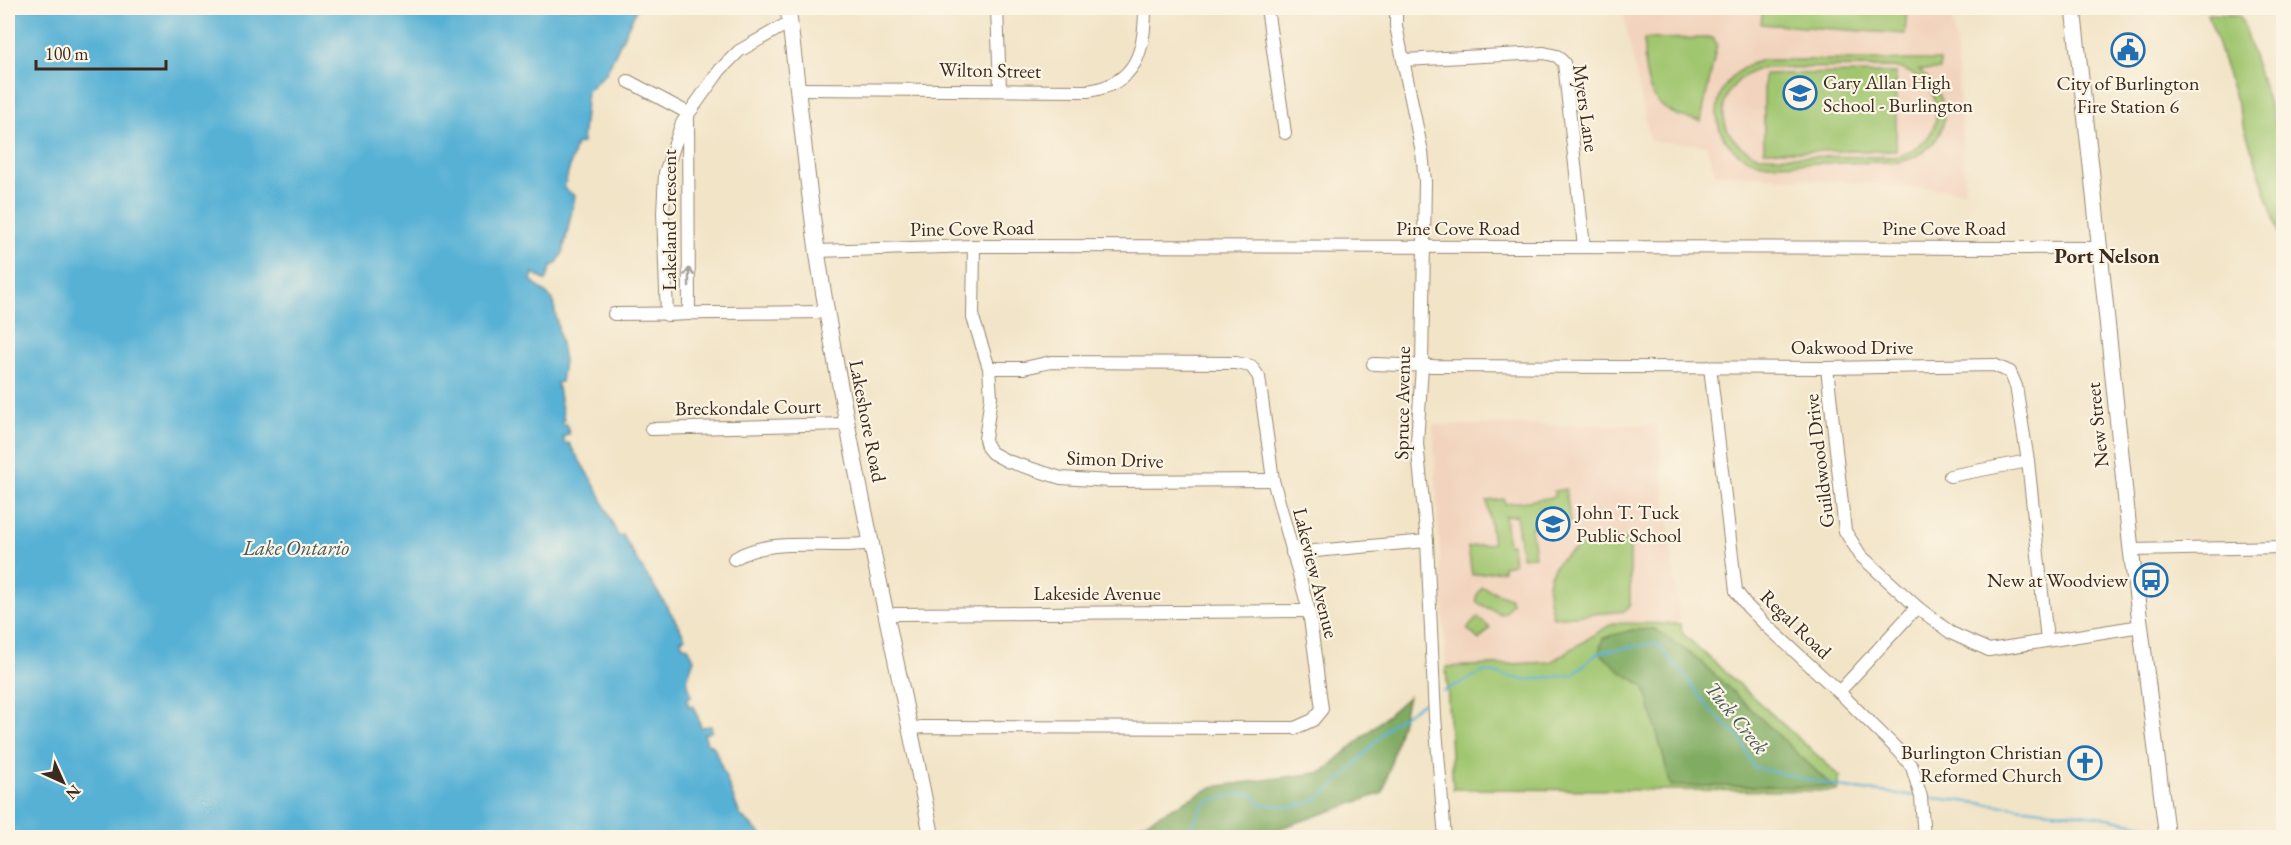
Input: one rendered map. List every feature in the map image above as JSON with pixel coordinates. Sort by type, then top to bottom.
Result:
[{"type":"main road","name":"New Street","points":[[2073,8],[2131,550],[2167,835]]},
{"type":"main road","name":"Lakeshore Road","points":[[789,15],[816,251],[826,312],[846,424],[932,837]]},
{"type":"street","points":[[998,8],[1000,89]]},
{"type":"street","name":"Wilton Street","points":[[797,89],[1088,91],[1106,89],[1129,72],[1141,53],[1146,8]]},
{"type":"street","points":[[1267,8],[1285,134]]},
{"type":"street","name":"Spruce Avenue","points":[[1396,8],[1396,26],[1422,152],[1425,181],[1422,366],[1417,443],[1426,541],[1435,717],[1445,837]]},
{"type":"street","name":"Lakeland Crescent","points":[[688,113],[689,314],[667,315],[663,213],[665,173],[682,123],[688,113],[720,70],[739,51],[789,15]]},
{"type":"street","name":"Myers Lane","points":[[1404,60],[1544,53],[1557,56],[1564,63],[1584,247]]},
{"type":"street","points":[[628,81],[688,113]]},
{"type":"street","name":"Pine Cove Road","points":[[816,251],[974,246],[2100,248]]},
{"type":"street","name":"Simon Drive","points":[[974,246],[973,318],[989,368],[991,397],[985,439],[992,453],[1007,461],[1061,478],[1110,481],[1273,480]]},
{"type":"street","points":[[614,314],[826,312]]},
{"type":"street","name":"Lakeview Avenue","points":[[910,729],[922,727],[1295,728],[1312,720],[1322,709],[1309,611],[1273,480],[1259,377],[1251,366],[1236,363],[1051,362],[1024,368],[989,368]]},
{"type":"street","name":"Oakwood Drive","points":[[1373,364],[1827,368],[1994,365],[2010,372],[2016,386],[2028,461],[2048,640]]},
{"type":"street","name":"Regal Road","points":[[1710,367],[1736,591],[1766,625],[1839,692],[1906,759],[1912,767],[1919,792],[1924,837]]},
{"type":"street","name":"Guildwood Drive","points":[[1827,368],[1845,531],[1861,556],[1917,608],[1951,633],[1989,650],[2141,626]]},
{"type":"street","name":"Breckondale Court","points":[[651,429],[846,424]]},
{"type":"street","points":[[1950,476],[2028,461]]},
{"type":"street","points":[[1292,553],[1426,541]]},
{"type":"street","points":[[734,559],[747,550],[767,546],[872,543]]},
{"type":"street","points":[[2131,550],[2283,547]]},
{"type":"street","points":[[1839,692],[1917,608]]},
{"type":"street","name":"Lakeside Avenue","points":[[886,616],[1309,611]]},
{"type":"shaded area","name":"Gary Allan High School - Burlington","points":[[1622,8],[1950,8],[1956,44],[1965,191],[1715,173],[1706,145],[1650,141]]},
{"type":"shaded area","name":"John T. Tuck Public School","points":[[1433,425],[1657,425],[1680,624],[1613,623],[1551,662],[1446,667]]},
{"type":"green space","points":[[1763,8],[1907,8],[1905,34],[1761,24]]},
{"type":"green space","points":[[2208,14],[2240,15],[2283,147],[2283,246]]},
{"type":"green space","points":[[1713,38],[1717,44],[1701,121],[1670,112],[1660,104],[1648,84],[1645,71],[1644,39]]},
{"type":"green space","points":[[1762,60],[1940,60],[1940,70],[1919,70],[1932,83],[1940,96],[1944,110],[1943,123],[1939,136],[1930,147],[1917,156],[1900,162],[1762,164],[1742,156],[1728,143],[1720,129],[1717,112],[1720,96],[1729,81],[1743,69]],"holes":[[[1894,67],[1912,74],[1926,84],[1934,97],[1937,112],[1934,126],[1926,139],[1913,150],[1895,157],[1760,156],[1744,148],[1732,137],[1725,125],[1726,98],[1734,86],[1746,75],[1762,68]]]},
{"type":"green space","points":[[1896,73],[1896,151],[1764,151],[1764,74]]},
{"type":"green space","points":[[1566,489],[1570,522],[1531,527],[1535,556],[1522,557],[1516,515],[1505,516],[1508,545],[1512,544],[1514,564],[1503,566],[1503,570],[1472,575],[1468,547],[1493,543],[1487,501],[1504,499],[1505,504],[1555,497],[1554,491]]},
{"type":"green space","points":[[1613,539],[1630,539],[1630,605],[1625,611],[1553,618],[1548,585],[1556,565],[1582,547]]},
{"type":"green space","points":[[1482,587],[1510,598],[1512,603],[1506,612],[1501,614],[1477,603],[1476,597]]},
{"type":"green space","points":[[1478,617],[1490,628],[1479,640],[1467,629]]},
{"type":"green space","points":[[1613,623],[1680,624],[1683,634],[1840,776],[1837,791],[1453,789],[1446,667],[1551,662]]},
{"type":"green space","points":[[1655,629],[1697,658],[1833,787],[1671,786],[1645,687],[1620,671],[1599,652],[1603,638],[1632,630]]},
{"type":"green space","points":[[1408,697],[1383,793],[1255,837],[1117,837],[1212,787],[1323,772]]},
{"type":"water","name":"Lake Ontario","points":[[8,8],[637,8],[606,73],[587,91],[582,143],[576,144],[564,188],[575,196],[563,252],[557,263],[551,267],[546,281],[533,273],[531,280],[553,300],[564,361],[561,382],[557,383],[564,420],[561,421],[567,424],[569,434],[563,437],[565,444],[569,443],[598,491],[618,536],[623,535],[685,638],[681,640],[682,645],[688,647],[694,659],[687,679],[691,696],[687,699],[689,707],[694,706],[701,727],[711,726],[712,731],[704,734],[707,743],[714,747],[740,815],[764,837],[8,837]]},
{"type":"waterway","name":"Tuck Creek","points":[[1443,691],[1485,671],[1523,680],[1573,675],[1599,652],[1656,643],[1711,711],[1740,738],[1753,767],[1846,788],[1916,796]]},
{"type":"waterway","name":"Tuck Creek","points":[[1173,838],[1193,824],[1208,801],[1238,794],[1253,794],[1260,804],[1294,807],[1317,800],[1346,775],[1391,724],[1426,701]]},
{"type":"waterway","name":"Tuck Creek","points":[[1924,797],[2098,816],[2147,826]]},
{"type":"waterway","name":"Tuck Creek","points":[[2185,833],[2262,838]]},
{"type":"place","name":"City of Burlington Fire Station 6","points":[[2128,50]]},
{"type":"place","name":"Gary Allan High School - Burlington","points":[[1800,93]]},
{"type":"place","name":"John T. Tuck Public School","points":[[1553,524]]},
{"type":"place","name":"New at Woodview","points":[[2151,580]]},
{"type":"place","name":"Burlington Christian Reformed Church","points":[[2085,763]]},
{"type":"district","name":"Port Nelson","points":[[2107,256]]}]
